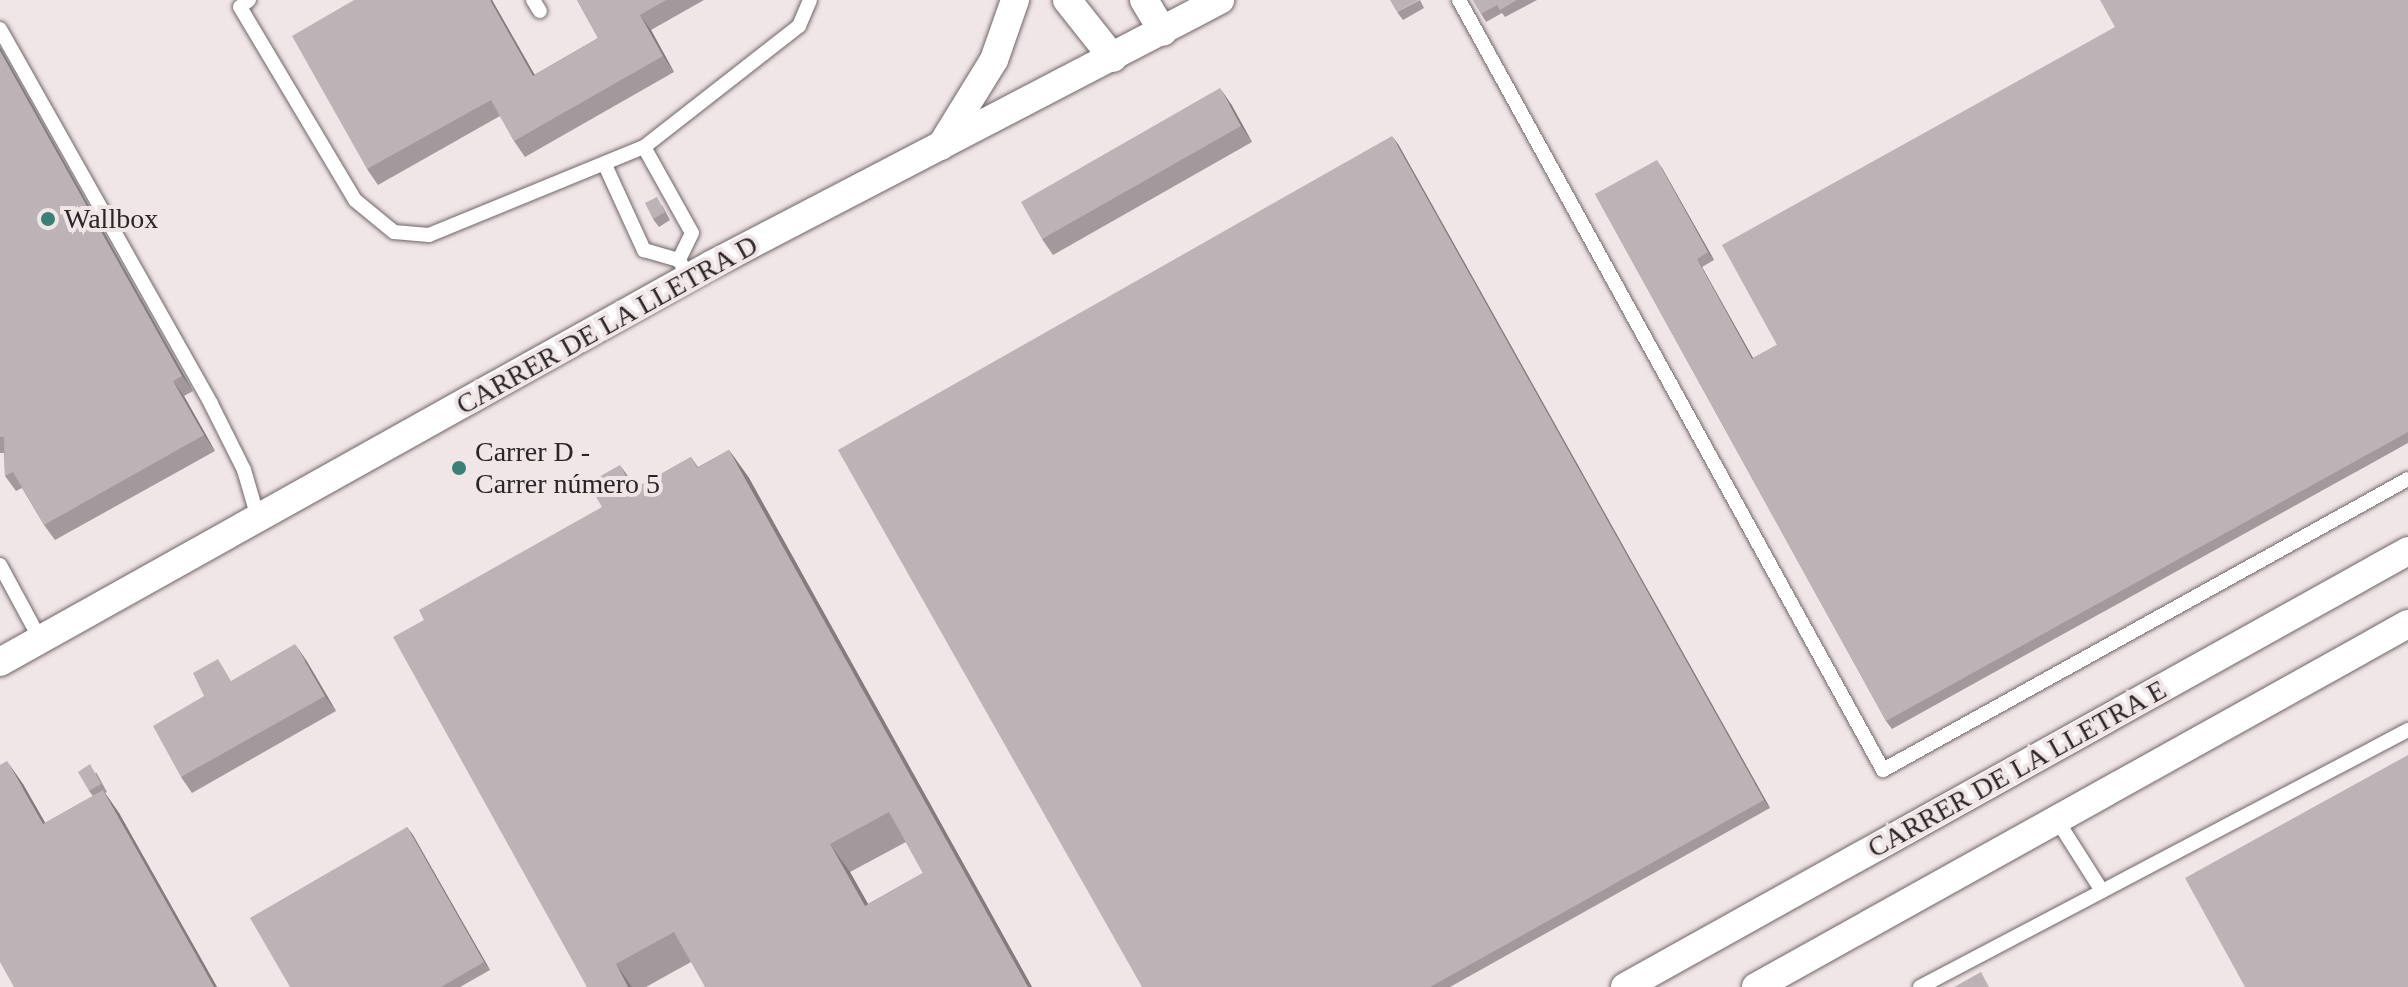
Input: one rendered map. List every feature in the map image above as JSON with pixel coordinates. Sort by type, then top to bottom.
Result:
[{"type":"street","points":[[941,146],[994,60],[1015,0]]},
{"type":"street","points":[[1067,0],[1113,58]]},
{"type":"street","points":[[1144,0],[1163,32]]},
{"type":"street","name":"CARRER DE LA LLETRA D","points":[[0,662],[258,518],[684,269],[941,146],[1220,0]]},
{"type":"street","name":"CARRER DE LA LLETRA E","points":[[1625,987],[2408,551]]},
{"type":"street","points":[[1756,987],[2408,624]]},
{"type":"lane","points":[[249,0],[240,7],[288,95],[355,200],[394,232],[429,235],[644,147],[799,26],[810,0]]},
{"type":"lane","points":[[1459,0],[1883,770],[2408,479]]},
{"type":"lane","points":[[0,29],[211,404],[244,470],[258,518]]},
{"type":"lane","points":[[605,165],[644,250],[684,269],[692,233],[644,147]]},
{"type":"lane","points":[[0,565],[40,639]]},
{"type":"lane","points":[[1920,987],[2408,730]]},
{"type":"lane","points":[[2057,820],[2102,891]]},
{"type":"building","points":[[354,0],[490,0],[533,76],[598,38],[577,0],[666,0],[640,15],[663,56],[514,141],[491,100],[367,169],[292,36]]},
{"type":"building","points":[[1390,0],[1419,0],[1397,12]]},
{"type":"building","points":[[1473,0],[1517,0],[1500,10],[1497,5],[1481,14]]},
{"type":"building","points":[[2100,0],[2408,0],[2408,432],[1886,721],[1595,194],[1657,160],[1708,252],[1697,259],[1752,359],[1777,345],[1722,245],[2115,27]]},
{"type":"building","name":"Wallbox","points":[[0,51],[182,376],[173,381],[204,435],[44,525],[13,472],[5,476],[4,437],[0,437]]},
{"type":"building","points":[[1220,88],[1241,126],[1042,239],[1021,202]]},
{"type":"building","points":[[1392,136],[1764,800],[1430,987],[1142,987],[838,450]]},
{"type":"building","points":[[657,197],[665,212],[653,219],[645,203]]},
{"type":"building","points":[[729,450],[1028,987],[705,987],[674,932],[616,964],[628,987],[587,987],[393,637],[424,620],[419,610],[602,507],[588,483],[620,465],[633,490],[691,457],[697,468]],"holes":[[[889,812],[923,873],[865,906],[830,844]]]},
{"type":"building","points":[[295,644],[325,696],[181,777],[153,726],[204,696],[193,673],[218,659],[231,681]]},
{"type":"building","points":[[2408,755],[2408,987],[2245,987],[2185,878]]},
{"type":"building","points":[[7,761],[43,824],[103,790],[214,987],[14,987],[0,962],[0,765]]},
{"type":"building","points":[[90,764],[101,784],[89,791],[78,772]]},
{"type":"building","points":[[407,827],[484,962],[441,987],[290,987],[250,918]]},
{"type":"building","points":[[1981,972],[1989,987],[1954,987]]},
{"type":"place","name":"Wallbox","points":[[48,219]]},
{"type":"place","name":"Carrer D - Carrer número 5","points":[[459,468]]}]
